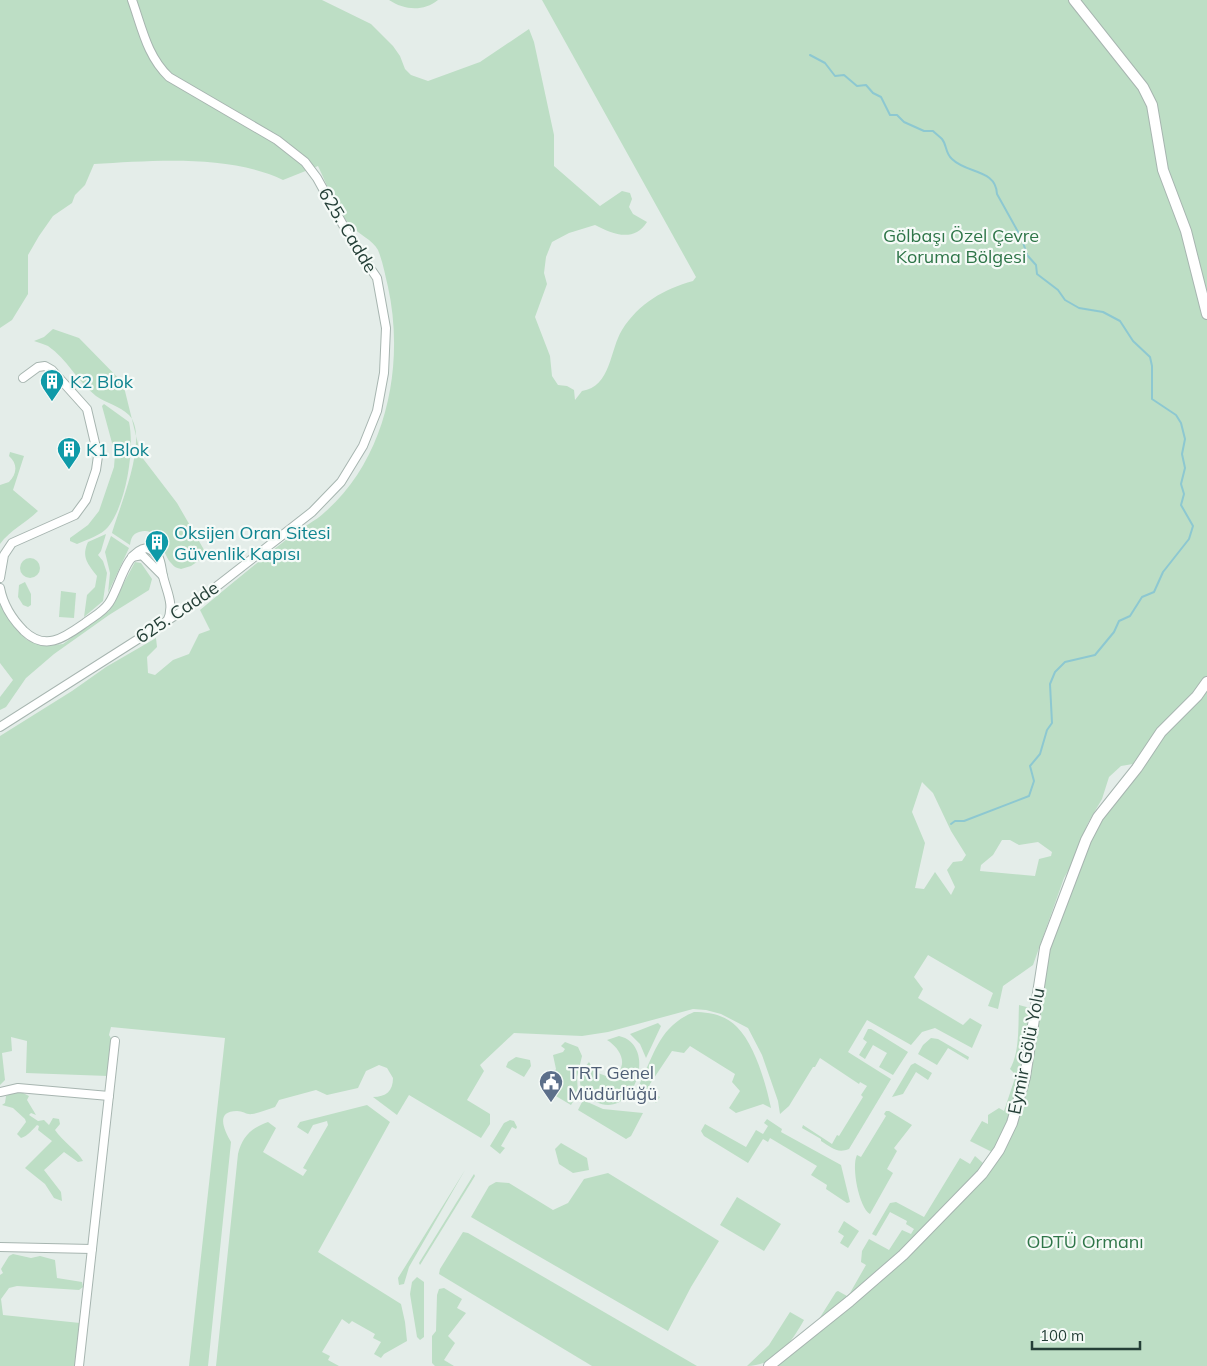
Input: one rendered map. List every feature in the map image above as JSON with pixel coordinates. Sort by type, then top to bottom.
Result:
[{"type":"street","name":"625. Cadde","points":[[0,727],[198,601],[312,512],[342,482],[363,446],[377,411],[384,372],[386,328],[377,278],[353,243],[306,162],[277,140],[169,77],[160,69],[148,49],[132,0]]},
{"type":"street","points":[[1074,0],[1143,87],[1152,105],[1163,170],[1186,230],[1207,314]]},
{"type":"street","points":[[0,578],[4,555],[12,543],[71,518],[79,510],[89,493],[98,461],[89,413],[84,404],[45,366],[38,367],[23,378]]},
{"type":"street","points":[[0,588],[8,610],[24,631],[39,640],[54,642],[64,638],[106,607],[131,558],[138,551],[147,548],[156,553],[161,560],[163,576],[171,599],[170,614],[166,622]]},
{"type":"street","points":[[131,558],[142,555],[163,576]]},
{"type":"street","name":"Eymir Gölü Yolu","points":[[769,1366],[850,1301],[903,1255],[982,1174],[999,1150],[1012,1123],[1025,1077],[1046,948],[1086,840],[1098,817],[1137,768],[1161,732],[1197,696],[1207,682]]},
{"type":"street","points":[[79,1366],[115,1041]]},
{"type":"street","points":[[0,1092],[18,1088],[109,1096]]},
{"type":"street","points":[[0,1247],[92,1249]]},
{"type":"green space","points":[[0,0],[322,0],[371,24],[393,46],[400,56],[405,69],[411,75],[428,81],[480,62],[529,29],[534,42],[554,135],[554,166],[600,206],[622,191],[630,193],[632,199],[629,207],[633,214],[647,222],[642,229],[629,235],[615,234],[595,225],[569,233],[552,242],[546,257],[544,273],[547,284],[535,317],[550,356],[552,376],[558,385],[567,386],[574,390],[575,400],[582,391],[592,388],[604,375],[622,330],[636,312],[653,298],[672,288],[693,281],[696,277],[542,0],[1207,0],[1207,1366],[769,1366],[809,1335],[964,1194],[1012,1123],[1042,964],[1086,840],[1141,762],[1136,759],[1133,764],[1121,766],[1109,777],[1102,799],[1088,823],[1072,864],[1064,878],[1033,965],[1003,986],[998,1009],[988,1006],[993,993],[928,955],[914,977],[923,989],[918,998],[963,1025],[970,1018],[982,1025],[972,1048],[935,1028],[922,1032],[911,1045],[867,1020],[848,1052],[891,1079],[849,1149],[841,1151],[834,1149],[802,1128],[803,1125],[832,1144],[863,1097],[861,1095],[867,1086],[860,1082],[859,1084],[820,1058],[789,1106],[780,1114],[778,1101],[762,1055],[748,1028],[721,1014],[693,1009],[608,1032],[582,1036],[514,1033],[480,1065],[484,1071],[467,1100],[490,1114],[490,1124],[481,1138],[409,1095],[397,1115],[373,1097],[382,1096],[388,1092],[393,1083],[393,1078],[387,1068],[379,1065],[366,1071],[358,1088],[327,1095],[316,1090],[279,1100],[275,1107],[258,1113],[250,1114],[237,1111],[226,1114],[223,1122],[231,1142],[208,1366],[189,1366],[225,1038],[111,1027],[109,1035],[112,1040],[108,1076],[26,1073],[27,1041],[11,1037],[12,1051],[2,1053],[5,1080],[0,1085],[0,736],[72,691],[106,667],[156,638],[157,647],[147,657],[148,673],[155,675],[173,660],[189,654],[199,634],[210,630],[200,610],[256,563],[321,516],[346,490],[363,465],[377,437],[386,408],[392,378],[394,347],[393,317],[388,287],[383,264],[376,246],[353,228],[345,219],[332,197],[318,166],[283,180],[239,166],[215,163],[165,161],[94,164],[85,185],[75,195],[72,203],[53,216],[28,255],[28,294],[12,320],[0,328]],"holes":[[[922,782],[933,793],[951,831],[966,855],[962,861],[953,862],[947,870],[955,887],[951,895],[935,872],[924,889],[915,888],[925,843],[912,812]],[[1002,840],[1010,840],[1019,845],[1038,842],[1052,852],[1051,856],[1039,859],[1035,876],[980,871],[981,865],[993,855]]]},
{"type":"green space","points":[[389,0],[438,0],[420,8],[407,8]]},
{"type":"green space","points":[[53,329],[79,338],[123,383],[132,421],[125,412],[96,396],[55,351],[48,346],[34,341],[44,337]]},
{"type":"green space","points":[[104,404],[129,422],[131,433],[130,461],[120,505],[108,527],[98,535],[77,544],[70,541],[70,538],[88,525],[99,511],[114,467],[115,454],[102,406]]},
{"type":"green space","points":[[136,434],[141,456],[177,503],[207,555],[191,566],[181,569],[173,565],[156,536],[151,532],[146,531],[135,534],[130,545],[112,533],[131,473],[135,455]]},
{"type":"green space","points":[[10,452],[24,456],[13,490],[38,511],[8,535],[0,544],[0,485],[9,482],[14,476],[15,469],[14,462],[9,456]]},
{"type":"green space","points":[[106,534],[98,555],[103,561],[107,573],[103,601],[84,617],[87,595],[95,587],[97,576],[86,560],[86,547],[88,542]]},
{"type":"green space","points":[[111,536],[129,548],[108,593],[110,573],[105,552]]},
{"type":"green space","points":[[26,558],[34,558],[40,564],[40,572],[34,578],[26,578],[20,572],[20,564]]},
{"type":"green space","points":[[135,562],[141,563],[152,579],[149,590],[109,615],[54,654],[26,678],[6,707],[0,710],[0,697],[13,680],[0,663],[0,605],[16,629],[27,640],[45,646],[63,644],[109,611]]},
{"type":"green space","points":[[25,582],[31,594],[31,605],[28,607],[23,605],[18,597],[19,585]]},
{"type":"green space","points":[[61,591],[76,593],[74,618],[59,617]]},
{"type":"green space","points":[[1019,1005],[1034,1009],[1025,1064],[1009,1121],[1002,1138],[992,1152],[970,1141],[982,1121],[988,1124],[988,1115],[999,1108],[1004,1111],[1016,1075],[1010,1069],[1017,1046]]},
{"type":"green space","points":[[694,1012],[723,1017],[737,1027],[749,1044],[759,1065],[771,1108],[763,1104],[736,1113],[729,1108],[740,1091],[732,1082],[735,1074],[690,1046],[684,1053],[672,1051],[650,1084],[648,1090],[660,1097],[656,1103],[639,1090],[640,1083],[666,1032],[673,1025]]},
{"type":"green space","points":[[658,1023],[661,1026],[646,1058],[640,1044],[630,1034]]},
{"type":"green space","points":[[868,1029],[908,1052],[893,1075],[879,1067],[887,1053],[873,1045],[865,1059],[859,1055],[867,1042],[863,1039]]},
{"type":"green space","points":[[619,1036],[631,1042],[638,1053],[637,1080],[631,1092],[621,1101],[610,1105],[596,1102],[583,1092],[580,1082],[581,1075],[589,1062],[595,1072],[609,1077],[620,1070],[622,1059],[620,1054],[607,1040]]},
{"type":"green space","points":[[931,1038],[938,1039],[969,1057],[968,1060],[948,1048],[937,1065],[918,1054],[923,1045]]},
{"type":"green space","points":[[565,1042],[578,1047],[582,1056],[577,1077],[578,1094],[571,1105],[544,1089],[556,1069],[553,1055],[563,1052],[565,1049],[561,1046]]},
{"type":"green space","points":[[516,1057],[530,1060],[531,1066],[524,1077],[506,1067],[508,1062]]},
{"type":"green space","points":[[915,1063],[932,1073],[928,1080],[916,1072],[903,1094],[892,1097],[911,1065]]},
{"type":"green space","points":[[13,1093],[23,1093],[29,1096],[27,1100],[36,1115],[31,1113],[29,1115],[38,1121],[44,1120],[49,1125],[53,1118],[59,1119],[60,1124],[55,1130],[78,1153],[83,1161],[78,1162],[64,1152],[44,1170],[61,1192],[62,1201],[54,1198],[45,1184],[25,1168],[52,1141],[38,1130],[39,1126],[37,1125],[24,1137],[21,1138],[17,1134],[26,1122],[25,1119],[13,1108],[2,1105],[5,1103],[6,1096]]},
{"type":"green space","points":[[583,1100],[603,1109],[643,1113],[631,1136],[626,1139],[578,1110]]},
{"type":"green space","points":[[367,1105],[390,1122],[318,1252],[401,1304],[407,1341],[384,1354],[381,1358],[374,1354],[381,1342],[373,1338],[375,1334],[352,1321],[349,1324],[342,1319],[322,1352],[330,1356],[328,1360],[339,1366],[216,1366],[238,1154],[242,1143],[252,1130],[268,1122],[276,1128],[263,1152],[303,1176],[307,1170],[303,1168],[328,1125],[327,1121],[313,1125],[308,1134],[297,1127],[300,1122]]},
{"type":"green space","points":[[886,1111],[912,1125],[894,1148],[897,1151],[887,1169],[893,1173],[870,1214],[862,1204],[859,1196],[855,1160],[857,1155],[861,1157],[886,1116],[884,1114]]},
{"type":"green space","points":[[767,1119],[782,1129],[781,1132],[841,1165],[850,1202],[847,1203],[826,1189],[827,1185],[811,1175],[817,1166],[770,1138],[768,1142],[763,1139],[748,1163],[704,1136],[701,1131],[705,1124],[746,1147],[756,1130],[763,1134],[768,1126],[764,1123]]},
{"type":"green space","points":[[510,1120],[514,1121],[517,1127],[516,1129],[512,1127],[501,1146],[505,1148],[500,1154],[490,1146],[504,1123]]},
{"type":"green space","points":[[561,1143],[587,1158],[589,1170],[573,1173],[559,1164],[555,1149]]},
{"type":"green space","points":[[975,1156],[983,1163],[983,1166],[899,1255],[822,1320],[819,1319],[836,1292],[838,1291],[847,1296],[850,1293],[866,1265],[861,1262],[862,1251],[869,1239],[889,1250],[902,1230],[911,1234],[914,1229],[906,1224],[907,1221],[890,1212],[876,1236],[872,1234],[890,1203],[896,1202],[924,1217],[960,1158],[970,1164]]},
{"type":"green space","points":[[465,1170],[409,1267],[404,1284],[399,1285],[398,1278]]},
{"type":"green space","points":[[608,1173],[719,1241],[691,1287],[668,1331],[471,1217],[489,1186],[496,1182],[509,1183],[553,1210],[568,1203],[584,1179]]},
{"type":"green space","points":[[474,1174],[475,1176],[420,1265],[419,1263]]},
{"type":"green space","points":[[737,1197],[781,1224],[764,1251],[720,1225]]},
{"type":"green space","points":[[844,1221],[859,1231],[848,1248],[840,1243],[844,1236],[838,1232]]},
{"type":"green space","points":[[463,1232],[468,1233],[697,1366],[592,1366],[439,1274],[440,1269]]},
{"type":"green space","points":[[13,1254],[31,1258],[40,1256],[55,1260],[57,1278],[82,1282],[83,1287],[79,1290],[17,1286],[9,1288],[1,1299],[3,1315],[80,1323],[77,1366],[0,1366],[0,1275],[3,1273],[1,1269],[9,1256]]},
{"type":"green space","points":[[417,1277],[424,1282],[424,1337],[420,1340],[417,1337],[410,1294],[412,1282]]},
{"type":"green space","points":[[444,1288],[462,1299],[457,1308],[466,1313],[448,1336],[455,1343],[444,1360],[454,1366],[435,1366],[432,1363],[432,1336],[436,1331],[437,1295],[439,1289]]},
{"type":"green space","points":[[790,1312],[804,1320],[788,1345],[774,1358],[757,1365],[747,1366],[769,1345]]},
{"type":"waterway","points":[[810,55],[825,63],[835,76],[844,75],[857,86],[866,85],[873,93],[881,97],[890,115],[897,115],[904,122],[924,131],[933,131],[942,139],[948,154],[958,164],[992,180],[997,194],[1022,239],[1027,255],[1036,265],[1037,274],[1058,290],[1065,300],[1079,308],[1103,312],[1120,321],[1133,341],[1150,357],[1152,366],[1152,399],[1176,415],[1181,423],[1185,439],[1182,454],[1185,468],[1181,484],[1184,494],[1181,505],[1193,526],[1189,539],[1163,572],[1154,592],[1142,597],[1130,616],[1119,621],[1114,632],[1095,655],[1065,662],[1055,672],[1050,684],[1052,723],[1047,730],[1040,754],[1030,766],[1034,781],[1029,796],[964,821],[955,821],[951,824]]},
{"type":"place","name":"K2 Blok","points":[[52,402]]},
{"type":"place","name":"K1 Blok","points":[[69,470]]},
{"type":"place","name":"Oksijen Oran Sitesi Güvenlik Kapısı","points":[[157,563]]},
{"type":"place","name":"TRT Genel Müdürlüğü","points":[[551,1103]]},
{"type":"park label","name":"Gölbaşı Özel Çevre Koruma Bölgesi","points":[[961,245]]},
{"type":"park label","name":"ODTÜ Ormanı","points":[[1085,1241]]}]
